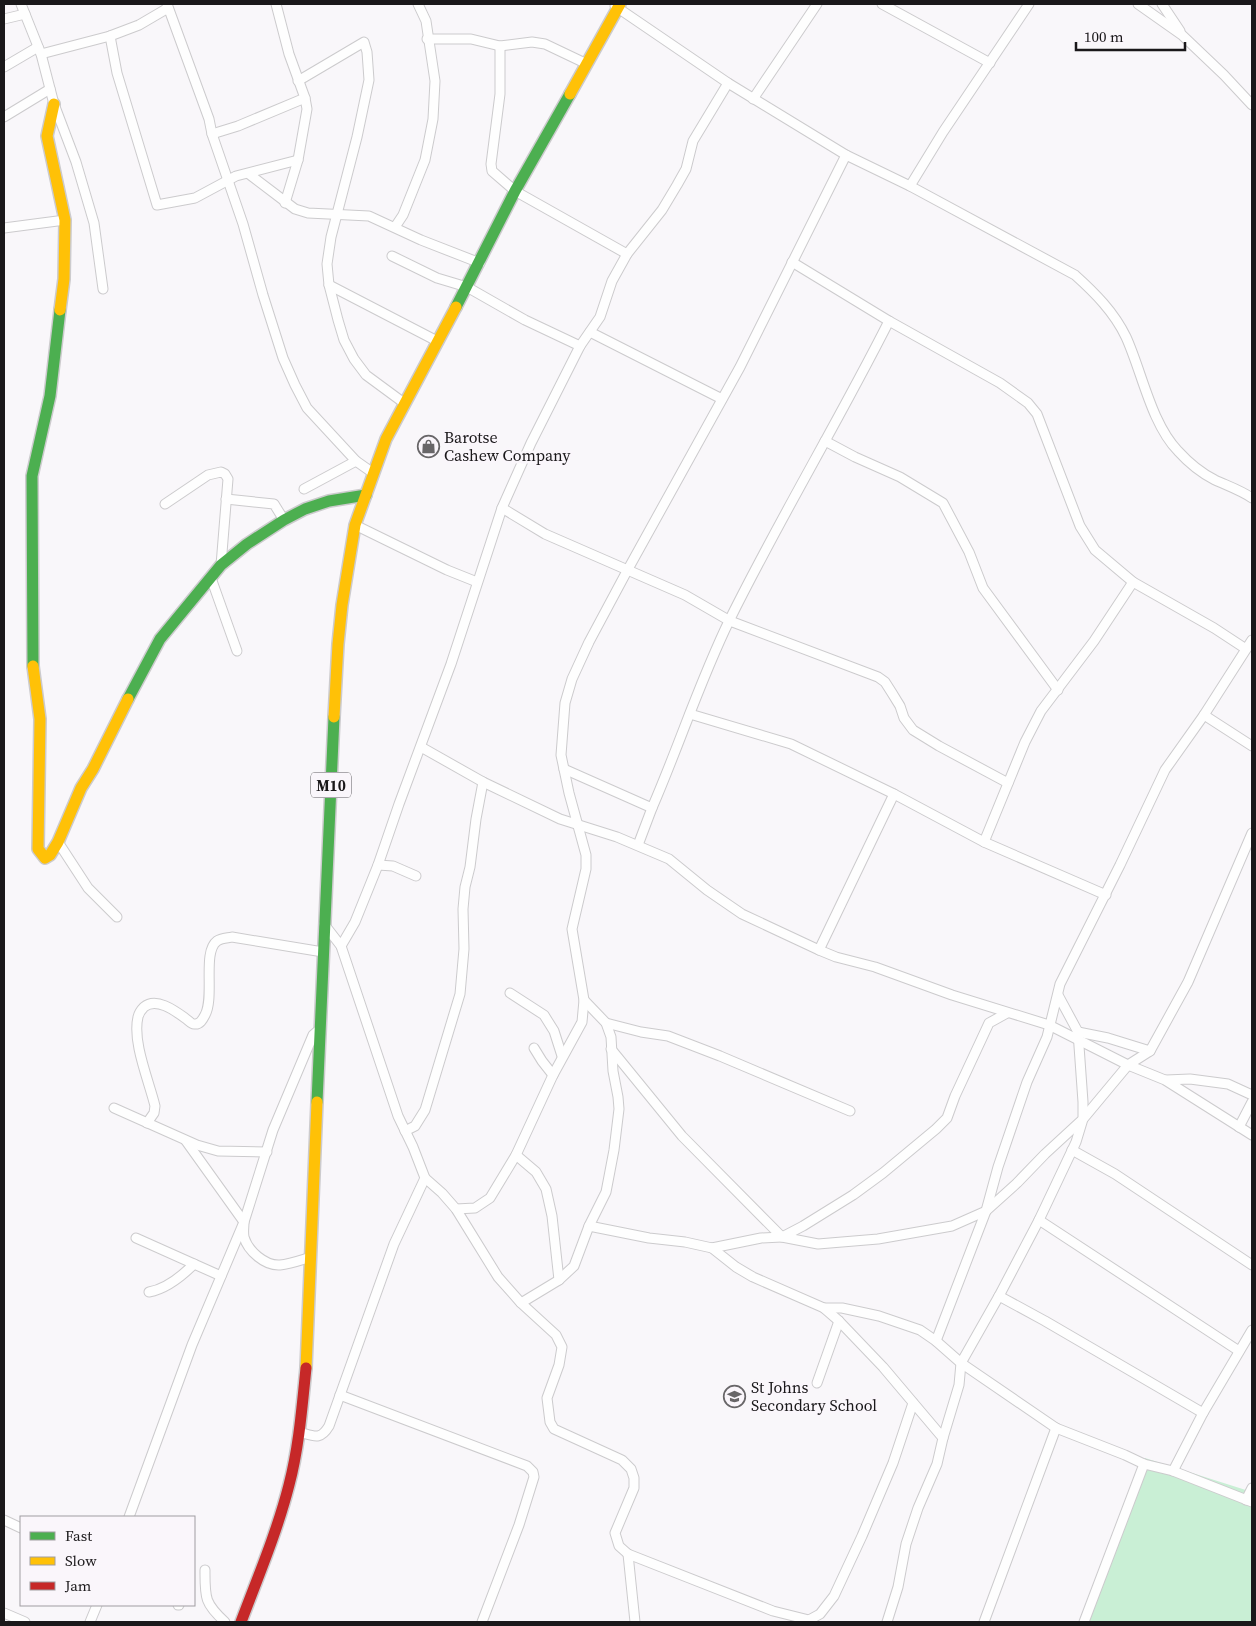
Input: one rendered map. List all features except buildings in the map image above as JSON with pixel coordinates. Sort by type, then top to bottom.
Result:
[{"type":"main road","name":"M10","points":[[241,1622],[284,1505],[299,1432],[307,1359],[324,924],[338,644],[344,589],[355,525],[386,439],[404,403],[480,263],[515,191],[587,64],[617,5]]},
{"type":"main road","points":[[54,104],[47,136],[65,220],[64,279],[50,396],[32,476],[33,664],[40,718],[38,849],[45,858],[50,855],[58,842],[81,788],[93,769],[160,639],[220,565],[247,544],[305,509],[329,501],[366,495]]},
{"type":"street","points":[[21,4],[39,51],[54,104],[76,162],[94,223],[102,288]]},
{"type":"street","points":[[276,4],[307,109],[298,160],[285,203]]},
{"type":"street","points":[[395,227],[403,215],[425,160],[433,119],[435,81],[427,39],[426,21],[418,4]]},
{"type":"street","points":[[753,99],[818,4]]},
{"type":"street","points":[[882,4],[990,63]]},
{"type":"street","points":[[910,186],[943,132],[1030,4]]},
{"type":"street","points":[[1138,4],[1182,35],[1252,105]]},
{"type":"street","points":[[1162,4],[1182,35]]},
{"type":"street","points":[[617,5],[728,83],[846,155],[910,186],[1075,275],[1094,293],[1118,321],[1162,428],[1177,450],[1193,465],[1213,479],[1240,490],[1252,498]]},
{"type":"street","points":[[4,67],[39,51],[110,36],[139,25],[168,6],[209,119],[227,180],[244,224],[263,295],[283,358],[307,408],[356,461],[373,473]]},
{"type":"street","points":[[4,19],[25,14]]},
{"type":"street","points":[[110,36],[117,73],[157,205],[195,198],[236,176],[298,160]]},
{"type":"street","points":[[427,39],[471,39],[500,46],[532,42],[545,44],[587,64]]},
{"type":"street","points":[[298,81],[364,42],[367,52],[369,80],[326,264],[329,285],[344,340],[354,359],[366,375],[404,403]]},
{"type":"street","points":[[500,46],[500,94],[491,168],[494,174],[515,191],[627,254]]},
{"type":"street","points":[[341,946],[355,922],[378,864],[398,804],[451,664],[502,508],[531,443],[580,346],[600,317],[612,281],[627,254],[662,210],[677,185],[686,169],[693,141],[728,83]]},
{"type":"street","points":[[4,118],[50,89]]},
{"type":"street","points":[[212,134],[246,123],[305,98]]},
{"type":"street","points":[[456,1209],[475,1208],[490,1198],[516,1156],[562,1056],[582,1022],[584,1000],[572,929],[586,869],[586,855],[561,755],[565,703],[572,679],[627,570],[740,367],[846,155]]},
{"type":"street","points":[[249,174],[294,209],[308,213],[369,216],[421,240],[480,263]]},
{"type":"street","points":[[4,228],[65,220]]},
{"type":"street","points":[[392,256],[437,278],[467,287],[526,320],[580,346]]},
{"type":"street","points":[[792,262],[889,321],[1000,383],[1028,403],[1037,414],[1080,526],[1096,550],[1133,582],[1214,628],[1246,649]]},
{"type":"street","points":[[329,285],[437,341]]},
{"type":"street","points":[[638,846],[690,714],[730,620],[889,321]]},
{"type":"street","points":[[590,332],[722,399]]},
{"type":"street","points":[[825,440],[855,457],[900,477],[944,503],[969,552],[983,588],[1058,690]]},
{"type":"street","points":[[304,489],[356,461]]},
{"type":"street","points":[[165,504],[208,475],[221,472],[225,474],[228,479],[220,565]]},
{"type":"street","points":[[226,499],[274,504],[284,520]]},
{"type":"street","points":[[502,508],[545,534],[685,595],[730,620],[878,677],[885,682],[900,706],[904,718],[913,730],[1008,783]]},
{"type":"street","points":[[355,525],[447,570],[477,582]]},
{"type":"street","points":[[211,578],[237,651]]},
{"type":"street","points":[[984,842],[1025,742],[1041,711],[1094,641],[1133,582]]},
{"type":"street","points":[[936,1341],[986,1211],[1001,1159],[1028,1082],[1047,1037],[1060,984],[1106,895],[1165,770],[1204,715],[1252,640]]},
{"type":"street","points":[[690,714],[791,744],[894,794],[984,842],[1106,895]]},
{"type":"street","points":[[1204,715],[1252,746]]},
{"type":"street","points":[[421,747],[484,782],[560,819],[638,846],[669,859],[707,890],[742,914],[819,950],[836,957],[875,967],[1078,1037],[1128,1064],[1165,1080],[1252,1135]]},
{"type":"street","points":[[564,769],[652,808]]},
{"type":"street","points":[[404,1131],[415,1126],[425,1110],[460,994],[464,949],[464,887],[470,867],[476,819],[484,782]]},
{"type":"street","points":[[819,950],[894,794]]},
{"type":"street","points":[[589,1226],[712,1248],[761,1238],[782,1237],[818,1244],[878,1239],[952,1226],[986,1211],[1017,1184],[1045,1154],[1083,1119],[1128,1064],[1150,1051],[1188,982],[1252,833]]},
{"type":"street","points":[[58,842],[82,879],[117,918]]},
{"type":"street","points":[[378,864],[393,866],[416,876]]},
{"type":"street","points":[[324,924],[341,946],[398,1116],[425,1178],[456,1209],[498,1277],[521,1303],[556,1335],[562,1346],[559,1366],[547,1398],[550,1422],[554,1429],[622,1460],[631,1469],[634,1478],[634,1488],[614,1533],[619,1546],[628,1554],[773,1611],[807,1621],[820,1614],[834,1596],[893,1463],[913,1403]]},
{"type":"street","points":[[147,1123],[154,1113],[155,1106],[138,1046],[138,1016],[141,1010],[153,1003],[174,1011],[192,1024],[200,1022],[208,1010],[211,951],[218,941],[222,939],[232,937],[323,952]]},
{"type":"street","points":[[510,993],[544,1015],[554,1031],[562,1056]]},
{"type":"street","points":[[887,1622],[898,1587],[906,1544],[918,1508],[937,1464],[958,1384],[961,1363],[1039,1220],[1072,1150],[1083,1119],[1078,1037],[1058,994]]},
{"type":"street","points":[[521,1303],[559,1280],[574,1266],[589,1226],[606,1192],[619,1110],[611,1037],[606,1023],[596,1010],[584,1000]]},
{"type":"street","points":[[782,1237],[853,1195],[936,1129],[947,1118],[955,1096],[989,1023],[1007,1013]]},
{"type":"street","points":[[606,1023],[640,1032],[668,1036],[850,1111]]},
{"type":"street","points":[[129,1516],[192,1345],[244,1222],[273,1130],[313,1035],[320,1029]]},
{"type":"street","points":[[1078,1037],[1108,1038],[1150,1051]]},
{"type":"street","points":[[534,1048],[553,1075]]},
{"type":"street","points":[[611,1049],[682,1136],[782,1237]]},
{"type":"street","points":[[1165,1080],[1190,1079],[1228,1084],[1252,1095]]},
{"type":"street","points":[[1238,1127],[1252,1102]]},
{"type":"street","points":[[114,1108],[186,1142],[218,1151],[267,1152]]},
{"type":"street","points":[[186,1142],[244,1222],[246,1242],[256,1255],[274,1265],[282,1265],[311,1257]]},
{"type":"street","points":[[1072,1150],[1116,1174],[1252,1265]]},
{"type":"street","points":[[516,1156],[536,1172],[546,1189],[552,1216],[559,1280]]},
{"type":"street","points":[[299,1432],[318,1437],[324,1435],[329,1426],[394,1244],[425,1178]]},
{"type":"street","points":[[1039,1220],[1239,1351]]},
{"type":"street","points":[[136,1238],[221,1276]]},
{"type":"street","points":[[712,1248],[736,1267],[753,1277],[824,1308],[883,1367],[943,1438]]},
{"type":"street","points":[[149,1292],[159,1291],[185,1273],[194,1264]]},
{"type":"street","points":[[999,1296],[1046,1321],[1203,1413]]},
{"type":"street","points":[[824,1308],[842,1308],[879,1316],[920,1330],[961,1363],[1056,1428],[1126,1455],[1144,1464],[1173,1471],[1249,1501],[1252,1488]]},
{"type":"street","points":[[817,1384],[839,1321]]},
{"type":"street","points":[[1173,1471],[1203,1413],[1252,1330]]},
{"type":"street","points":[[340,1395],[527,1466],[534,1472],[519,1524],[482,1622]]},
{"type":"street","points":[[984,1622],[1056,1428]]},
{"type":"street","points":[[1084,1622],[1144,1464]]},
{"type":"street","points":[[4,1520],[20,1528]]},
{"type":"street","points":[[628,1554],[635,1622]]},
{"type":"street","points":[[205,1570],[205,1592],[208,1605],[224,1622]]},
{"type":"street","points":[[90,1622],[97,1606]]},
{"type":"street","points":[[4,1613],[25,1622]]},
{"type":"green space","points":[[1145,1458],[1252,1492],[1252,1622],[1089,1622]]},
{"type":"traffic: fast","points":[[456,307],[515,191],[570,94]]},
{"type":"traffic: fast","points":[[33,666],[32,476],[50,396],[60,310]]},
{"type":"traffic: fast","points":[[128,699],[160,639],[221,565],[247,544],[305,509],[329,501],[366,495]]},
{"type":"traffic: fast","points":[[317,1102],[334,717]]},
{"type":"traffic: slow","points":[[570,94],[620,4]]},
{"type":"traffic: slow","points":[[54,104],[47,136],[65,220],[64,279],[60,310]]},
{"type":"traffic: slow","points":[[334,717],[342,605],[355,525],[386,439],[456,307]]},
{"type":"traffic: slow","points":[[33,666],[40,719],[38,849],[45,858],[50,855],[58,842],[81,788],[93,769],[128,699]]},
{"type":"traffic: slow","points":[[306,1368],[317,1102]]},
{"type":"traffic: jam","points":[[241,1622],[273,1537],[289,1485],[298,1442],[306,1368]]},
{"type":"place","name":"Barotse Cashew Company","points":[[428,446]]},
{"type":"place","name":"St Johns Secondary School","points":[[735,1396]]}]
